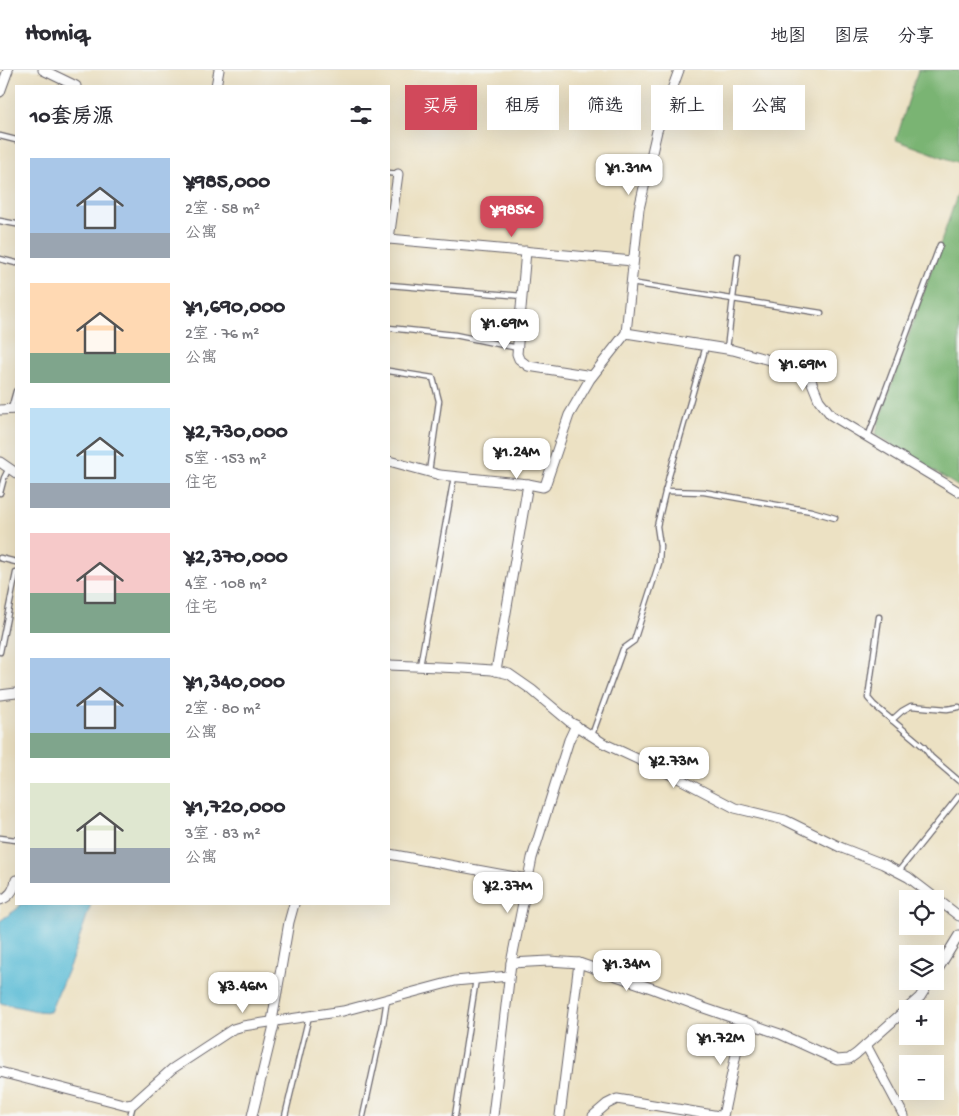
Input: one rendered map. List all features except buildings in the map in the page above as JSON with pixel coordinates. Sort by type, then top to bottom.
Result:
[{"type":"street","points":[[0,92],[8,70]]},
{"type":"street","points":[[43,70],[74,85]]},
{"type":"street","points":[[216,85],[219,70]]},
{"type":"street","points":[[390,463],[454,476],[545,486],[568,415],[592,376],[626,333],[639,209],[657,131],[680,70]]},
{"type":"street","points":[[390,221],[393,173]]},
{"type":"street","points":[[390,237],[633,261]]},
{"type":"street","points":[[526,251],[517,354],[519,359],[528,366],[592,376]]},
{"type":"street","points":[[626,333],[727,350],[802,369],[810,378],[818,400],[831,415],[959,492]]},
{"type":"street","points":[[0,410],[14,409]]},
{"type":"street","points":[[0,462],[13,470]]},
{"type":"street","points":[[496,671],[528,484]]},
{"type":"street","points":[[390,665],[463,668],[509,674],[576,726],[603,743],[676,777],[735,808],[785,820],[842,848],[898,872],[908,877],[958,914]]},
{"type":"street","points":[[0,695],[15,694]]},
{"type":"street","points":[[493,1116],[509,976],[527,879],[534,848],[569,740],[576,726]]},
{"type":"street","points":[[390,854],[527,879]]},
{"type":"street","points":[[0,900],[13,892],[15,884]]},
{"type":"street","points":[[252,1116],[274,1021],[289,922],[294,905]]},
{"type":"street","points":[[944,959],[959,935]]},
{"type":"street","points":[[511,963],[549,961],[579,963],[780,1034],[837,1060],[849,1059],[920,997],[924,990]]},
{"type":"street","points":[[560,1116],[579,963]]},
{"type":"street","points":[[0,1072],[127,1105],[134,1104],[172,1069],[233,1029],[242,1026],[343,1011],[455,981],[509,976]]},
{"type":"street","points":[[723,1116],[743,1021]]},
{"type":"street","points":[[866,1045],[904,1116]]},
{"type":"street","points":[[594,1116],[607,1104],[617,1099],[719,1116]]},
{"type":"lane","points":[[0,136],[15,140]]},
{"type":"lane","points":[[0,223],[15,224]]},
{"type":"lane","points":[[868,438],[940,245]]},
{"type":"lane","points":[[727,350],[738,256]]},
{"type":"lane","points":[[0,259],[15,263]]},
{"type":"lane","points":[[631,282],[821,313]]},
{"type":"lane","points":[[390,285],[522,296]]},
{"type":"lane","points":[[390,328],[455,335],[518,348]]},
{"type":"lane","points":[[592,735],[623,649],[634,641],[659,563],[660,546],[657,526],[706,346]]},
{"type":"lane","points":[[390,371],[433,378],[439,401],[429,472]]},
{"type":"lane","points":[[0,493],[4,478],[13,470]]},
{"type":"lane","points":[[420,666],[454,476]]},
{"type":"lane","points":[[665,492],[704,492],[811,511],[835,518]]},
{"type":"lane","points":[[0,558],[15,562]]},
{"type":"lane","points":[[0,652],[15,578]]},
{"type":"lane","points":[[879,618],[868,698],[924,747],[931,757],[959,781]]},
{"type":"lane","points":[[892,720],[902,710],[911,706],[947,709],[959,707]]},
{"type":"lane","points":[[898,872],[959,796]]},
{"type":"lane","points":[[0,838],[15,840]]},
{"type":"lane","points":[[455,1116],[476,979]]},
{"type":"lane","points":[[363,1116],[384,1026],[387,999]]},
{"type":"lane","points":[[285,1116],[309,1016]]},
{"type":"lane","points":[[130,1116],[134,1104]]},
{"type":"green space","points":[[918,70],[959,70],[959,163],[896,140]]},
{"type":"green space","points":[[959,190],[959,487],[876,435],[878,424]]},
{"type":"water","points":[[20,905],[91,905],[71,962],[50,1012],[0,1003],[0,921]]}]
